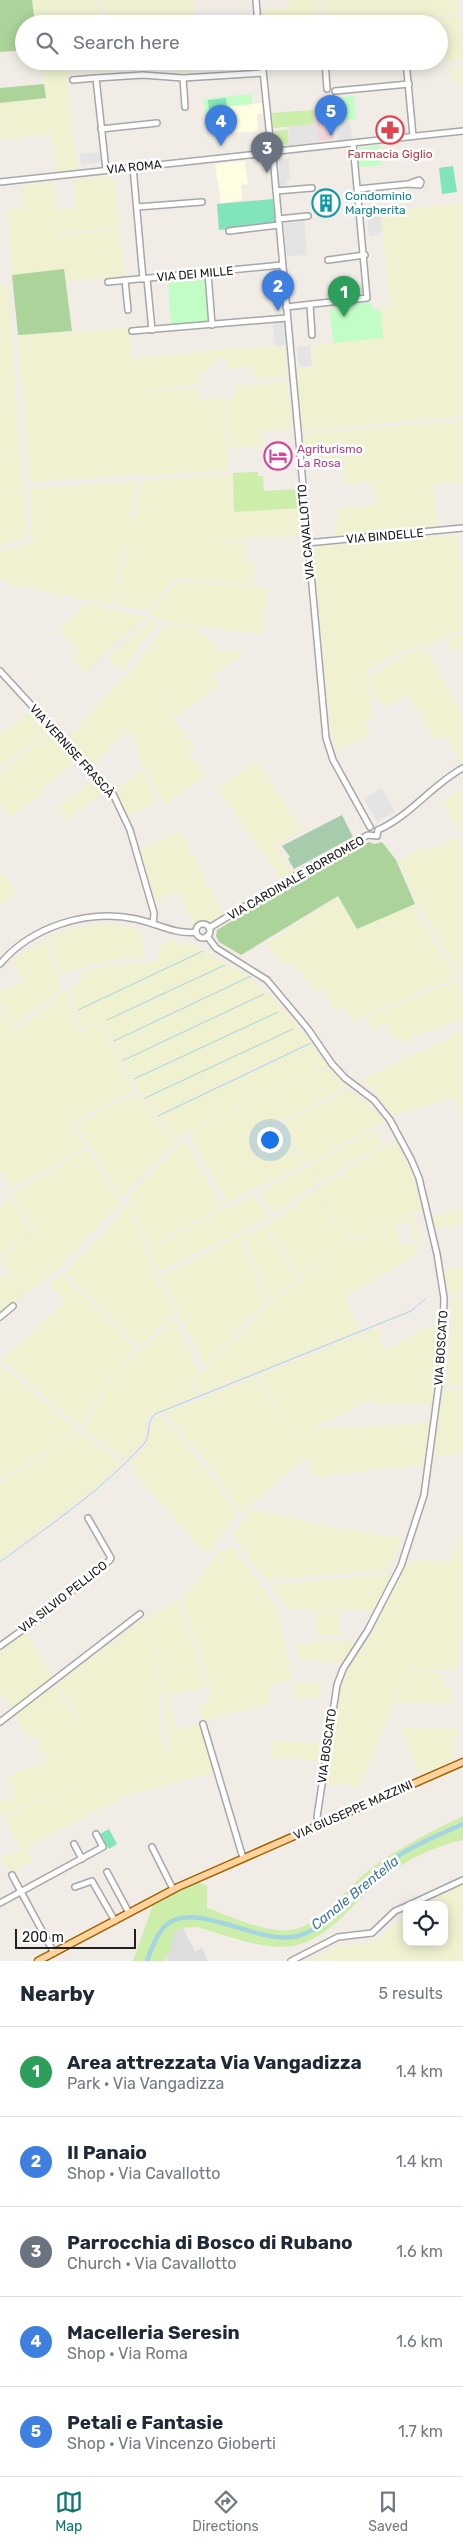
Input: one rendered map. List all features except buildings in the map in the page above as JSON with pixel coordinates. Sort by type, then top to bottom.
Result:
[{"type":"main road","name":"VIA GIUSEPPE MAZZINI","points":[[38,1961],[173,1889],[463,1762]]},
{"type":"street","points":[[256,0],[257,15]]},
{"type":"street","name":"VIA CAVALLOTTO","points":[[263,70],[276,191],[326,738],[333,760],[370,827]]},
{"type":"street","points":[[326,70],[327,89]]},
{"type":"street","points":[[407,70],[413,136]]},
{"type":"street","points":[[73,80],[143,74],[183,78],[263,73]]},
{"type":"street","points":[[96,78],[106,170]]},
{"type":"street","points":[[183,78],[185,107]]},
{"type":"street","points":[[335,91],[408,84]]},
{"type":"street","points":[[101,129],[157,123]]},
{"type":"street","points":[[271,153],[277,155],[278,151],[463,131]]},
{"type":"street","points":[[286,307],[367,298],[365,255],[353,144]]},
{"type":"street","name":"VIA ROMA","points":[[0,182],[271,153]]},
{"type":"street","points":[[133,167],[152,330]]},
{"type":"street","points":[[358,189],[408,184]]},
{"type":"street","points":[[276,191],[312,188]]},
{"type":"street","points":[[137,207],[202,202]]},
{"type":"street","points":[[278,219],[308,216]]},
{"type":"street","points":[[229,231],[279,226]]},
{"type":"street","points":[[328,260],[365,255]]},
{"type":"street","name":"VIA DEI MILLE","points":[[108,282],[208,274],[282,265]]},
{"type":"street","points":[[208,274],[212,325]]},
{"type":"street","points":[[125,280],[128,310]]},
{"type":"street","points":[[310,305],[312,334]]},
{"type":"street","points":[[132,331],[287,318]]},
{"type":"street","name":"VIA BINDELLE","points":[[307,543],[463,528]]},
{"type":"street","name":"VIA VERNISE FRASCÀ","points":[[0,672],[113,794],[130,830],[154,913],[154,924]]},
{"type":"street","points":[[368,835],[367,832],[370,827],[376,827],[378,830],[395,821],[434,786],[463,768]]},
{"type":"street","name":"VIA CARDINALE BORROMEO","points":[[196,932],[200,924],[209,928],[313,865],[368,835],[377,836],[378,830]]},
{"type":"street","name":"VIA CARDINALE BORROMEO","points":[[0,964],[24,942],[56,926],[76,920],[103,916],[135,919],[184,932],[196,932]]},
{"type":"street","points":[[207,936],[209,928]]},
{"type":"street","name":"VIA CARDINALE BORROMEO","points":[[196,932],[200,937],[207,936]]},
{"type":"street","name":"VIA BOSCATO","points":[[207,936],[216,948],[267,980],[308,1028],[332,1064],[345,1078],[374,1100],[390,1120],[412,1159],[419,1178],[430,1223],[444,1298],[442,1361],[424,1495],[401,1566],[368,1630],[343,1669],[337,1685],[317,1817],[320,1825]]},
{"type":"street","points":[[0,1316],[13,1306]]},
{"type":"street","name":"VIA SILVIO PELLICO","points":[[0,1646],[42,1616],[112,1558],[88,1518]]},
{"type":"street","points":[[0,1722],[140,1614]]},
{"type":"street","points":[[203,1724],[243,1858]]},
{"type":"street","points":[[0,1903],[103,1847],[96,1834]]},
{"type":"street","points":[[74,1844],[82,1859]]},
{"type":"street","points":[[152,1847],[173,1889]]},
{"type":"street","points":[[107,1872],[129,1913]]},
{"type":"street","points":[[12,1875],[54,1953]]},
{"type":"street","points":[[417,1901],[463,1880]]},
{"type":"street","points":[[75,1887],[92,1881],[115,1921]]},
{"type":"street","points":[[292,1961],[338,1938],[365,1936],[372,1933],[396,1910],[403,1907]]},
{"type":"shaded area","points":[[32,0],[98,0],[99,15],[34,15]]},
{"type":"shaded area","points":[[102,0],[195,0],[194,15],[104,15]]},
{"type":"shaded area","points":[[288,0],[317,0],[318,15],[262,15],[262,9],[288,7]]},
{"type":"shaded area","points":[[321,0],[456,0],[460,14],[448,15],[323,15]]},
{"type":"shaded area","points":[[462,16],[463,60],[448,62],[448,18]]},
{"type":"shaded area","points":[[463,67],[463,85],[458,85],[448,70]]},
{"type":"shaded area","points":[[42,70],[66,70],[77,169],[57,172],[51,134],[1,140],[0,103],[46,98]]},
{"type":"shaded area","points":[[262,103],[263,114],[257,114],[258,131],[232,133],[230,106]]},
{"type":"shaded area","points":[[331,108],[334,139],[288,145],[289,127],[315,124],[313,110]]},
{"type":"shaded area","points":[[350,120],[352,139],[338,140],[336,122]]},
{"type":"shaded area","points":[[317,125],[319,142],[289,145],[289,127]]},
{"type":"shaded area","points":[[100,152],[101,162],[81,165],[80,154]]},
{"type":"shaded area","points":[[282,159],[289,159],[290,179],[287,180],[287,188],[280,189],[279,165]]},
{"type":"shaded area","points":[[245,161],[248,184],[241,185],[242,200],[221,203],[215,164]]},
{"type":"shaded area","points":[[106,176],[115,181],[119,227],[59,233],[60,235],[119,229],[125,277],[66,281],[63,269],[12,275],[7,210],[23,208],[21,185],[53,182],[57,210],[75,208],[73,180]]},
{"type":"shaded area","points":[[463,203],[463,416],[303,431],[296,369],[313,367],[311,345],[383,338],[380,307],[390,305],[381,211]]},
{"type":"shaded area","points":[[377,211],[377,214],[380,214],[382,231],[380,235],[369,236],[367,213]]},
{"type":"shaded area","points":[[304,219],[307,255],[287,256],[284,221]]},
{"type":"shaded area","points":[[8,285],[27,535],[19,541],[0,546],[0,286]]},
{"type":"shaded area","points":[[284,322],[286,345],[275,346],[273,323]]},
{"type":"shaded area","points":[[130,328],[132,359],[222,349],[285,346],[287,377],[254,380],[252,367],[228,369],[226,357],[216,359],[216,362],[210,363],[211,370],[200,372],[202,383],[134,392],[197,388],[198,399],[222,397],[229,471],[141,476],[141,474],[29,483],[18,335]]},
{"type":"shaded area","points":[[310,345],[312,366],[299,367],[297,347]]},
{"type":"shaded area","points":[[287,382],[292,429],[262,432],[264,448],[252,450],[251,446],[229,449],[224,398],[235,397],[234,386]]},
{"type":"shaded area","points":[[463,420],[463,496],[461,496],[460,482],[433,485],[438,527],[336,536],[334,525],[338,524],[337,509],[375,504],[372,482],[345,484],[343,466],[306,468],[303,434]]},
{"type":"shaded area","points":[[233,474],[235,512],[300,508],[302,535],[223,540],[224,543],[246,542],[247,562],[253,563],[253,585],[174,578],[149,610],[116,604],[127,546],[124,545],[114,605],[40,591],[28,586],[13,586],[0,579],[0,551],[32,543],[29,489],[137,481],[130,518],[132,518],[135,517],[141,481]]},
{"type":"shaded area","points":[[458,534],[459,561],[463,561],[463,628],[429,646],[404,650],[368,670],[372,715],[365,724],[370,736],[337,751],[330,723],[313,547]]},
{"type":"shaded area","points":[[177,581],[268,588],[262,634],[171,623],[149,615]]},
{"type":"shaded area","points":[[87,602],[117,611],[147,616],[84,672],[71,657],[78,650],[58,631]]},
{"type":"shaded area","points":[[151,620],[157,622],[122,671],[108,658]]},
{"type":"shaded area","points":[[166,625],[198,628],[219,650],[244,653],[213,675],[220,685],[175,718],[156,694],[194,747],[188,751],[205,776],[164,805],[136,751],[138,748],[136,741],[126,729],[93,767],[67,740],[122,677],[125,678]]},
{"type":"shaded area","points":[[463,632],[463,653],[459,648],[452,651],[445,640]]},
{"type":"shaded area","points":[[427,649],[463,716],[463,763],[461,764],[446,735],[435,741],[409,696],[386,707],[372,693],[371,675],[406,654]]},
{"type":"shaded area","points":[[31,710],[48,730],[0,769],[0,735]]},
{"type":"shaded area","points":[[50,731],[76,760],[41,790],[43,793],[10,818],[0,802],[0,774]]},
{"type":"shaded area","points":[[257,761],[303,831],[276,845],[291,873],[280,879],[217,788]]},
{"type":"shaded area","points":[[143,769],[156,802],[127,816],[116,789]]},
{"type":"shaded area","points":[[94,779],[104,791],[68,820],[57,808]]},
{"type":"shaded area","points":[[382,788],[395,812],[377,822],[364,799]]},
{"type":"shaded area","points":[[463,790],[463,836],[442,800]]},
{"type":"shaded area","points":[[342,815],[353,837],[294,869],[288,859],[290,857],[282,846]]},
{"type":"shaded area","points":[[181,830],[223,914],[213,920],[199,920],[193,923],[177,891],[156,901],[140,849]]},
{"type":"shaded area","points":[[458,836],[463,846],[463,974],[460,975],[418,905],[399,861],[422,846],[426,851]]},
{"type":"shaded area","points":[[0,871],[12,885],[15,895],[0,906]]},
{"type":"shaded area","points":[[339,897],[357,929],[412,905],[457,977],[351,1022],[345,1006],[334,1011],[320,988],[314,991],[301,970],[297,972],[290,962],[284,965],[265,944]]},
{"type":"shaded area","points":[[101,924],[136,927],[142,938],[143,958],[118,959],[60,974],[49,937],[72,928]]},
{"type":"shaded area","points":[[46,938],[61,990],[14,1025],[0,1002],[0,985],[4,991],[23,980],[12,960]]},
{"type":"shaded area","points":[[169,940],[187,943],[204,950],[250,977],[277,1002],[310,1042],[157,1115],[137,1091],[105,1022],[81,1028],[70,988],[82,979],[82,973],[105,966],[154,962],[160,955],[159,946]]},
{"type":"shaded area","points":[[458,979],[463,986],[463,1019],[402,1042],[393,1038],[385,1025],[372,1030],[367,1018]]},
{"type":"shaded area","points":[[66,989],[78,1030],[103,1024],[134,1091],[71,1123],[85,1147],[10,1189],[0,1170],[0,1007],[13,1029],[29,1020]]},
{"type":"shaded area","points":[[463,1031],[463,1118],[461,1118],[453,1098],[392,1116],[371,1085],[367,1087],[362,1079]]},
{"type":"shaded area","points":[[312,1044],[327,1066],[185,1133],[176,1140],[158,1116]]},
{"type":"shaded area","points":[[328,1067],[348,1087],[277,1122],[305,1164],[226,1203],[189,1133]]},
{"type":"shaded area","points":[[350,1089],[386,1120],[307,1164],[281,1123]]},
{"type":"shaded area","points":[[136,1093],[175,1142],[129,1189],[123,1199],[75,1124]]},
{"type":"shaded area","points":[[373,1130],[383,1144],[319,1183],[308,1166]]},
{"type":"shaded area","points":[[396,1139],[413,1176],[423,1209],[351,1239],[316,1189]]},
{"type":"shaded area","points":[[182,1140],[187,1142],[223,1208],[148,1247],[129,1196]]},
{"type":"shaded area","points":[[87,1149],[121,1202],[59,1269],[25,1294],[0,1260],[33,1231],[12,1193]]},
{"type":"shaded area","points":[[307,1166],[318,1183],[273,1214],[260,1192]]},
{"type":"shaded area","points":[[315,1189],[350,1240],[301,1278],[266,1225]]},
{"type":"shaded area","points":[[255,1194],[269,1217],[157,1273],[148,1249]]},
{"type":"shaded area","points":[[10,1195],[31,1232],[0,1257],[0,1207]]},
{"type":"shaded area","points":[[129,1201],[156,1277],[176,1314],[139,1346],[64,1272],[105,1231]]},
{"type":"shaded area","points":[[463,1209],[463,1223],[436,1229],[433,1216]]},
{"type":"shaded area","points":[[414,1214],[424,1248],[414,1239],[410,1222],[396,1225],[401,1245],[413,1243],[419,1253],[344,1298],[361,1330],[201,1394],[192,1383],[271,1302],[316,1269],[340,1248],[367,1233]]},
{"type":"shaded area","points":[[263,1225],[298,1279],[269,1300],[245,1240]]},
{"type":"shaded area","points":[[256,1227],[241,1241],[268,1302],[239,1327],[230,1341],[205,1367],[159,1276]]},
{"type":"shaded area","points":[[463,1267],[463,1292],[448,1294],[444,1270]]},
{"type":"shaded area","points":[[7,1273],[25,1295],[0,1313],[0,1279]]},
{"type":"shaded area","points":[[61,1274],[137,1349],[115,1370],[80,1427],[2,1360],[65,1301],[49,1283]]},
{"type":"shaded area","points":[[463,1297],[463,1385],[446,1386],[452,1327],[452,1298]]},
{"type":"shaded area","points":[[175,1319],[200,1373],[189,1383],[198,1395],[150,1416],[147,1419],[144,1441],[124,1459],[82,1429],[116,1371]]},
{"type":"shaded area","points":[[430,1325],[440,1325],[433,1404],[363,1402],[351,1410],[313,1428],[430,1422],[425,1464],[314,1477],[307,1457],[241,1514],[212,1469],[164,1413],[256,1377],[304,1452],[258,1376],[379,1327],[383,1351]]},
{"type":"shaded area","points":[[0,1364],[78,1430],[0,1480]]},
{"type":"shaded area","points":[[463,1389],[463,1454],[434,1456],[443,1391]]},
{"type":"shaded area","points":[[157,1416],[164,1419],[212,1476],[237,1515],[208,1553],[204,1553],[143,1485],[131,1465],[131,1461],[147,1446],[150,1424]]},
{"type":"shaded area","points":[[79,1431],[121,1462],[97,1487],[0,1558],[0,1483]]},
{"type":"shaded area","points":[[251,1509],[338,1528],[402,1538],[389,1570],[266,1580],[232,1534]]},
{"type":"shaded area","points":[[460,1537],[463,1537],[463,1642],[459,1642],[458,1670],[408,1669],[361,1784],[355,1787],[348,1787],[347,1783],[326,1785],[341,1685],[347,1671],[371,1635],[408,1561],[450,1560],[450,1563]]},
{"type":"shaded area","points":[[233,1546],[278,1609],[292,1681],[268,1685],[269,1704],[203,1721],[198,1709],[209,1698],[211,1690],[181,1597],[201,1577],[218,1552]]},
{"type":"shaded area","points":[[391,1574],[374,1610],[286,1609],[269,1585]]},
{"type":"shaded area","points":[[178,1599],[207,1685],[201,1687],[202,1689],[162,1696],[159,1660],[147,1619]]},
{"type":"shaded area","points":[[315,1611],[340,1611],[340,1636],[316,1635]]},
{"type":"shaded area","points":[[145,1618],[158,1661],[161,1738],[167,1751],[170,1750],[163,1699],[170,1698],[175,1730],[200,1724],[215,1772],[119,1798],[120,1802],[103,1807],[26,1849],[33,1861],[10,1873],[1,1859],[20,1850],[4,1816],[89,1783],[0,1815],[0,1802],[14,1796],[7,1776],[47,1761],[43,1751],[38,1752],[36,1746],[40,1744],[37,1736],[28,1739],[15,1716],[56,1685],[79,1727],[73,1710],[57,1684]]},
{"type":"shaded area","points":[[25,1631],[54,1679],[14,1709],[3,1694],[0,1696],[0,1649]]},
{"type":"shaded area","points":[[316,1640],[358,1642],[344,1662],[298,1660],[296,1643],[313,1643]]},
{"type":"shaded area","points":[[409,1670],[433,1671],[443,1675],[443,1688],[452,1689],[452,1704],[396,1702]]},
{"type":"shaded area","points":[[294,1683],[321,1684],[320,1698],[294,1698]]},
{"type":"shaded area","points":[[400,1728],[458,1729],[451,1761],[420,1775]]},
{"type":"shaded area","points":[[272,1740],[323,1744],[321,1760],[272,1758]]},
{"type":"shaded area","points":[[463,1884],[463,1961],[313,1961],[312,1959],[337,1946],[368,1944],[376,1941],[403,1917],[403,1946],[448,1946],[448,1901],[428,1901]]},
{"type":"shaded area","points":[[183,1928],[195,1952],[202,1948],[208,1961],[166,1961],[173,1933]]},
{"type":"green space","points":[[0,0],[32,0],[34,15],[15,15],[15,51],[0,52]]},
{"type":"green space","points":[[44,84],[46,98],[0,103],[0,88]]},
{"type":"green space","points":[[251,94],[252,104],[230,106],[231,118],[206,121],[204,99]]},
{"type":"green space","points":[[354,96],[356,119],[336,121],[334,98]]},
{"type":"green space","points":[[226,98],[227,109],[209,111],[208,100]]},
{"type":"green space","points":[[313,110],[314,124],[273,128],[272,113]]},
{"type":"green space","points":[[288,130],[288,145],[282,144],[278,141],[275,131]]},
{"type":"green space","points":[[380,145],[382,165],[359,167],[358,148]]},
{"type":"green space","points":[[453,166],[457,192],[442,194],[439,168]]},
{"type":"green space","points":[[273,199],[275,224],[219,230],[217,204]]},
{"type":"green space","points":[[64,269],[72,331],[18,335],[12,275]]},
{"type":"green space","points":[[205,279],[209,322],[171,326],[168,280]]},
{"type":"green space","points":[[371,302],[372,309],[380,309],[383,338],[333,343],[330,310],[354,307],[354,304]]},
{"type":"green space","points":[[258,472],[258,476],[263,476],[264,491],[298,489],[300,508],[234,512],[233,473]]},
{"type":"green space","points":[[369,842],[374,844],[382,842],[396,860],[415,904],[357,929],[338,896],[241,955],[219,942],[216,936],[217,930],[322,867]]},
{"type":"green space","points":[[463,1816],[463,1840],[432,1849],[396,1869],[374,1885],[338,1921],[312,1940],[296,1945],[279,1947],[248,1942],[197,1927],[183,1928],[173,1933],[172,1947],[164,1961],[133,1961],[154,1902],[198,1882],[207,1886],[207,1908],[260,1927],[282,1931],[291,1930],[314,1921],[374,1866],[417,1839]]},
{"type":"green space","points":[[109,1829],[117,1844],[109,1849],[100,1834]]},
{"type":"waterway","points":[[78,1010],[203,951]]},
{"type":"waterway","points":[[107,1020],[225,965]]},
{"type":"waterway","points":[[114,1041],[251,976]]},
{"type":"waterway","points":[[122,1061],[264,994]]},
{"type":"waterway","points":[[134,1079],[278,1012]]},
{"type":"waterway","points":[[145,1098],[293,1029]]},
{"type":"waterway","points":[[158,1116],[311,1043]]},
{"type":"waterway","points":[[0,1562],[74,1507],[127,1462],[146,1441],[150,1421],[155,1414],[411,1311],[425,1299]]},
{"type":"waterway","name":"Canale Brentella","points":[[147,1961],[161,1931],[176,1919],[191,1917],[209,1920],[282,1938],[298,1936],[310,1931],[332,1916],[380,1869],[399,1855],[463,1824]]},
{"type":"place","name":"Farmacia Giglio","points":[[390,130]]},
{"type":"place","name":"Petali e Fantasie","points":[[331,136]]},
{"type":"place","name":"Macelleria Seresin","points":[[221,146]]},
{"type":"place","name":"Parrocchia di Bosco di Rubano","points":[[267,173]]},
{"type":"place","name":"Condominio Margherita","points":[[326,203]]},
{"type":"place","name":"Il Panaio","points":[[278,311]]},
{"type":"place","name":"Area attrezzata Via Vangadizza","points":[[344,317]]},
{"type":"place","name":"Agriturismo La Rosa","points":[[278,456]]}]
